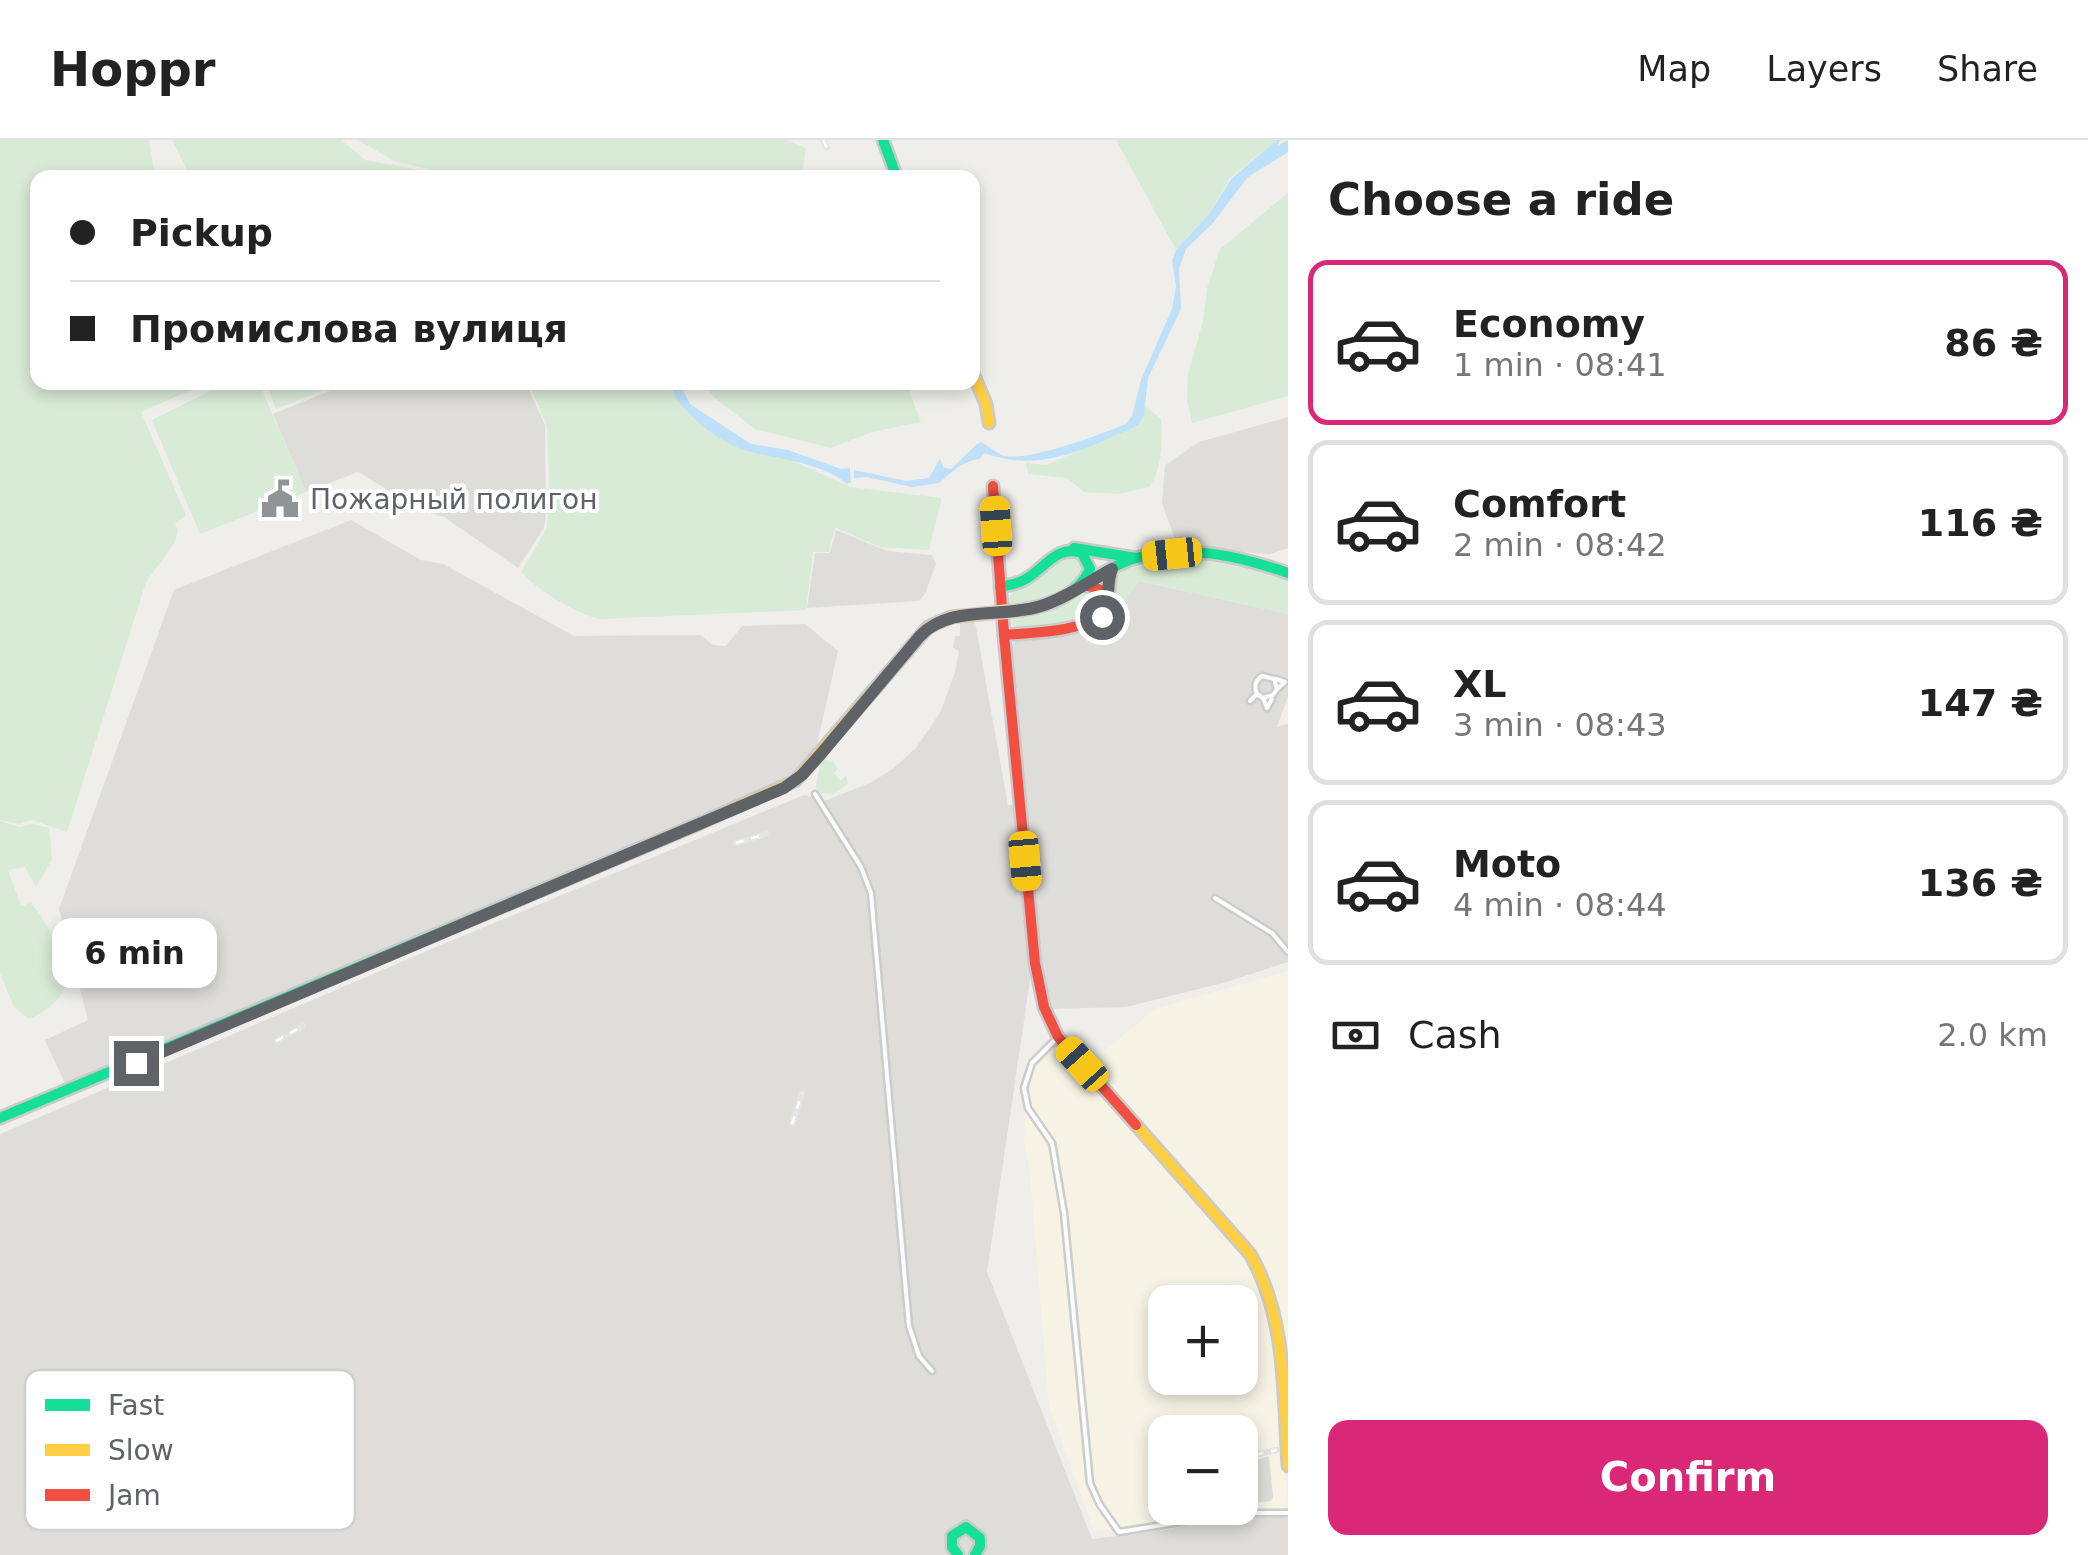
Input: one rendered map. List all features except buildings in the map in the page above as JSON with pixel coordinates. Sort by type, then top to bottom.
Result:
[{"type":"main road","points":[[883,140],[894,170]]},
{"type":"main road","points":[[980,390],[989,423]]},
{"type":"main road","points":[[993,486],[1035,964],[1044,1006],[1058,1037],[1250,1254],[1264,1275],[1276,1319],[1288,1466]]},
{"type":"main road","points":[[1000,587],[1025,581],[1056,554],[1072,548],[1137,558],[1210,554],[1242,558],[1288,573]]},
{"type":"main road","points":[[1072,548],[1082,553],[1089,564],[1084,584]]},
{"type":"main road","points":[[0,1118],[784,788],[820,755],[928,628],[952,617],[1023,610],[1052,602],[1137,558]]},
{"type":"main road","points":[[1005,641],[1102,617],[1108,604],[1112,569]]},
{"type":"main road","points":[[1084,584],[1099,589],[1108,604]]},
{"type":"main road","points":[[958,1555],[952,1547],[952,1536],[966,1527],[975,1530],[981,1540],[974,1555]]},
{"type":"street","points":[[1262,676],[1287,682],[1277,689],[1267,708],[1259,693],[1262,676]]},
{"type":"street","points":[[1274,678],[1277,689]]},
{"type":"street","points":[[1259,693],[1274,695]]},
{"type":"street","points":[[815,794],[861,868],[870,893],[909,1326],[919,1356],[932,1372]]},
{"type":"street","points":[[1215,898],[1272,933],[1288,952]]},
{"type":"street","points":[[1058,1037],[1032,1064],[1024,1088],[1028,1108],[1052,1142],[1064,1213],[1090,1483],[1100,1505],[1119,1532],[1238,1513],[1288,1514]]},
{"type":"shaded area","points":[[332,390],[529,390],[545,425],[544,528],[518,568],[444,517],[423,511],[358,472],[306,492],[273,414]]},
{"type":"shaded area","points":[[1288,417],[1288,548],[1270,554],[1178,548],[1162,503],[1165,465],[1199,442]]},
{"type":"shaded area","points":[[351,520],[421,560],[443,564],[574,636],[700,635],[713,645],[726,646],[742,626],[805,624],[838,651],[814,758],[789,781],[67,1088],[45,1040],[88,1020],[59,909],[174,590]]},
{"type":"shaded area","points":[[836,530],[887,551],[932,555],[936,564],[925,594],[919,601],[807,608],[815,553],[830,553]]},
{"type":"shaded area","points":[[1139,581],[1288,614],[1288,697],[1277,727],[1288,724],[1288,962],[1126,1007],[1047,1009],[1040,983],[1009,649],[1019,636],[1098,624],[1114,613]]},
{"type":"shaded area","points":[[960,622],[975,622],[1008,805],[1017,806],[1021,859],[1018,860],[1030,980],[987,1272],[1092,1539],[1191,1525],[1258,1525],[1258,1517],[1274,1516],[1288,1518],[1288,1555],[0,1555],[0,1134],[804,795],[824,801],[872,782],[916,748],[941,711],[959,651],[953,648],[955,636],[960,636]]},
{"type":"shaded area","points":[[1288,971],[1288,1432],[1276,1309],[1263,1269],[1087,1066],[1155,1009]]},
{"type":"shaded area","points":[[1058,1045],[1255,1264],[1269,1299],[1288,1505],[1282,1509],[1258,1509],[1258,1415],[1148,1415],[1148,1523],[1094,1531],[1049,1406],[1024,1139],[1028,1077],[1036,1063]]},
{"type":"shaded area","points":[[1269,1456],[1271,1501],[1258,1503],[1258,1459]]},
{"type":"green space","points":[[0,140],[149,140],[154,170],[30,170],[30,390],[191,390],[141,412],[186,515],[175,524],[175,542],[146,582],[67,832],[32,820],[19,824],[0,820]]},
{"type":"green space","points":[[172,140],[341,140],[365,160],[416,170],[187,170]]},
{"type":"green space","points":[[358,140],[786,140],[806,148],[803,170],[432,170],[394,161]]},
{"type":"green space","points":[[1116,140],[1277,140],[1230,178],[1210,213],[1176,250]]},
{"type":"green space","points":[[1288,193],[1288,396],[1192,423],[1187,400],[1188,374],[1220,249]]},
{"type":"green space","points":[[212,390],[262,390],[306,492],[200,534],[152,420]]},
{"type":"green space","points":[[269,390],[323,390],[276,409]]},
{"type":"green space","points":[[532,390],[671,390],[699,421],[740,448],[782,456],[850,487],[942,498],[929,550],[880,547],[835,527],[829,552],[813,552],[806,610],[601,619],[547,594],[521,572],[547,528],[547,427]]},
{"type":"green space","points":[[709,390],[909,390],[921,422],[872,432],[830,448],[755,429]]},
{"type":"green space","points":[[1145,406],[1161,419],[1162,427],[1159,464],[1149,487],[1118,494],[1084,492],[1067,478],[1028,474],[1026,463],[1046,465],[1138,425]]},
{"type":"green space","points":[[1074,552],[1084,568],[1081,582],[1037,605],[1004,607],[1033,575]]},
{"type":"green space","points":[[1198,559],[1245,565],[1288,580],[1288,614],[1139,581],[1108,622],[1113,582],[1121,570]]},
{"type":"green space","points":[[1086,588],[1100,592],[1105,611],[1095,620],[1020,631],[1006,619],[1051,608]]},
{"type":"green space","points":[[821,759],[833,761],[838,769],[834,773],[840,781],[846,776],[848,784],[833,794],[819,793],[816,786]]},
{"type":"green space","points":[[0,821],[20,827],[33,824],[49,828],[52,859],[36,887],[25,867],[8,870],[21,906],[30,903],[43,919],[64,970],[62,994],[50,1007],[29,1019],[14,1007],[0,973]]},
{"type":"water","points":[[1277,140],[1277,146],[1288,140],[1288,152],[1248,177],[1213,223],[1186,249],[1179,269],[1181,309],[1148,378],[1144,415],[1138,425],[1063,456],[1024,461],[985,453],[939,483],[912,487],[854,478],[854,470],[906,481],[929,478],[940,459],[944,468],[951,469],[981,442],[1012,457],[1064,446],[1126,424],[1172,309],[1176,286],[1172,260],[1176,250],[1210,213],[1231,179]]},
{"type":"water","points":[[673,390],[683,390],[690,404],[751,444],[788,450],[841,469],[850,468],[851,482],[847,484],[815,467],[739,448],[702,426]]},
{"type":"railway","points":[[823,140],[827,148]]},
{"type":"railway","points":[[736,843],[766,834]]},
{"type":"railway","points":[[276,1041],[303,1026]]},
{"type":"railway","points":[[792,1124],[802,1093]]},
{"type":"railway","points":[[1258,1454],[1277,1450]]},
{"type":"traffic: fast","points":[[883,140],[894,170]]},
{"type":"traffic: fast","points":[[1074,548],[1136,558]]},
{"type":"traffic: fast","points":[[1000,587],[1024,580],[1065,552],[1082,553],[1090,569],[1071,593],[1023,610]]},
{"type":"traffic: fast","points":[[1084,584],[1127,561],[1172,552],[1231,557],[1288,573]]},
{"type":"traffic: fast","points":[[0,1118],[698,824]]},
{"type":"traffic: fast","points":[[958,1555],[952,1547],[952,1536],[966,1527],[980,1538],[975,1555]]},
{"type":"traffic: slow","points":[[980,390],[989,423]]},
{"type":"traffic: slow","points":[[1108,603],[1111,571]]},
{"type":"traffic: slow","points":[[698,824],[795,781],[928,627],[951,617]]},
{"type":"traffic: slow","points":[[1136,1125],[1250,1254],[1262,1279],[1281,1357],[1288,1466]]},
{"type":"traffic: jam","points":[[993,486],[1004,635],[1069,628],[1105,613],[1106,598],[1099,589],[1084,585]]},
{"type":"traffic: jam","points":[[951,617],[1023,610]]},
{"type":"traffic: jam","points":[[1004,635],[1035,963],[1044,1007],[1058,1037],[1136,1125]]},
{"type":"place","name":"Пожарный полигон","points":[[280,499]]},
{"type":"route","points":[[136,1063],[784,788],[808,768],[936,622],[1038,608],[1112,569],[1108,577],[1109,600],[1102,617]]}]
